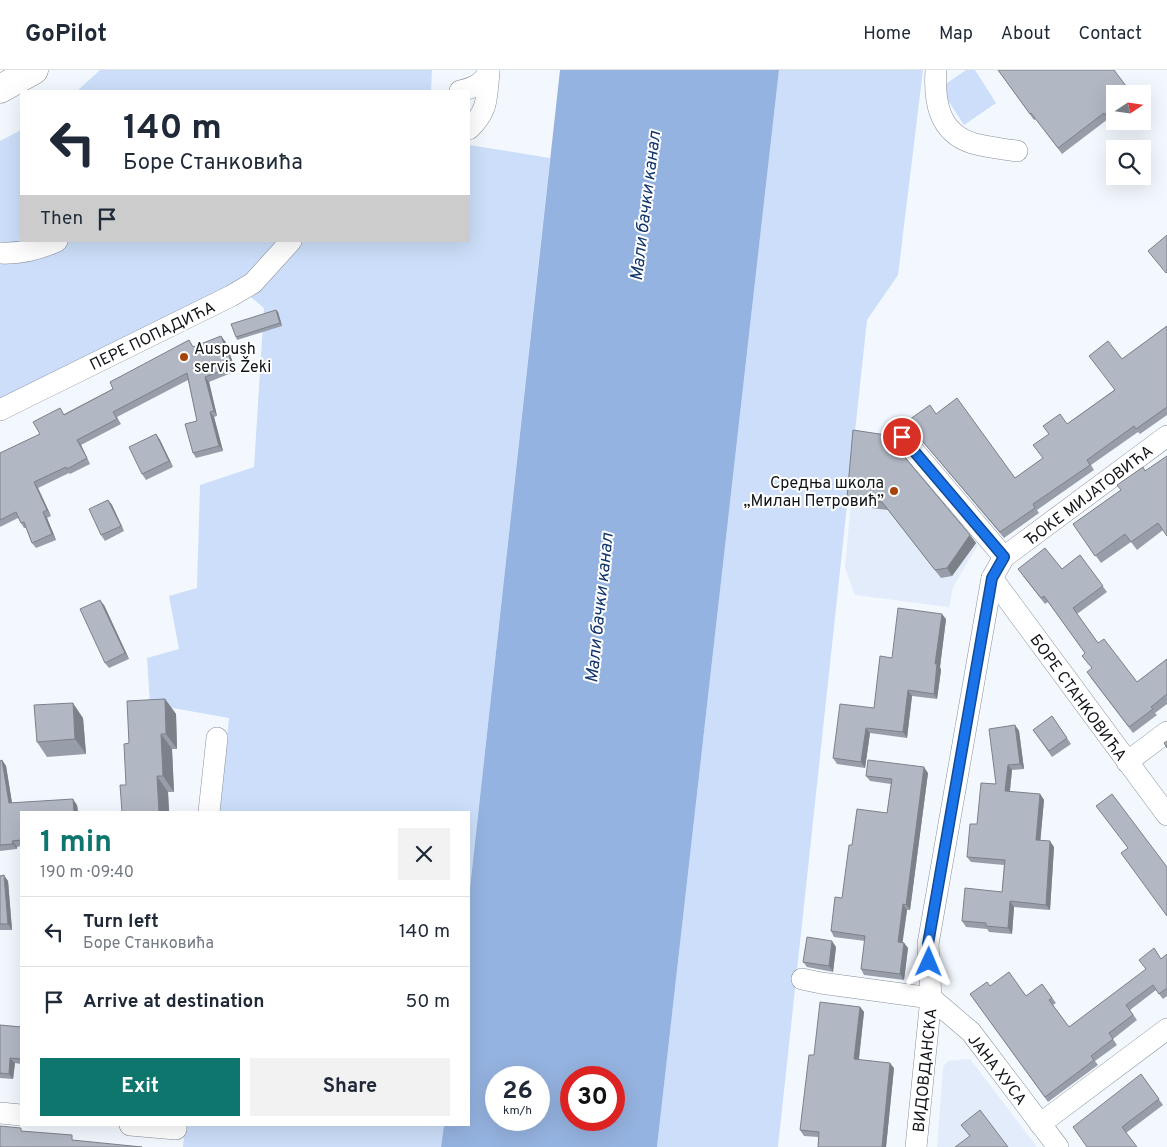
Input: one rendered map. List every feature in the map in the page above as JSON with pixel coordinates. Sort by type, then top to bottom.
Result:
[{"type":"main road","points":[[0,90],[34,70]]},
{"type":"street","points":[[936,70],[936,102],[940,117],[946,126],[957,136],[971,143],[1017,151]]},
{"type":"street","points":[[464,90],[481,83],[489,71]]},
{"type":"street","points":[[470,128],[480,119],[486,105],[489,71]]},
{"type":"street","points":[[0,253],[15,254],[39,249],[55,242]]},
{"type":"street","name":"ПЕРЕ ПОПАДИЋА","points":[[0,410],[253,283],[290,242]]},
{"type":"street","name":"ЂОКЕ МИЈАТОВИЋА","points":[[992,578],[1004,557],[1167,436]]},
{"type":"street","points":[[902,437],[1004,557]]},
{"type":"street","name":"БОРЕ СТАНКОВИЋА","points":[[992,578],[1167,815]]},
{"type":"street","name":"ВИДОВДАНСКА","points":[[916,1147],[930,998],[928,944],[992,578]]},
{"type":"street","points":[[1127,762],[1167,732]]},
{"type":"street","points":[[209,811],[217,738]]},
{"type":"street","points":[[802,979],[930,998]]},
{"type":"street","name":"ЈАНА ХУСА","points":[[930,998],[972,1032],[1058,1147]]},
{"type":"street","points":[[1040,1124],[1167,1029]]},
{"type":"street","points":[[0,1113],[20,1115]]},
{"type":"street","points":[[142,1126],[176,1129],[176,1126]]},
{"type":"shaded area","points":[[100,70],[432,70],[431,90],[78,90]]},
{"type":"shaded area","points":[[779,70],[923,70],[898,275],[867,320],[778,1147],[657,1147]]},
{"type":"shaded area","points":[[966,70],[975,70],[996,103],[964,125],[940,88]]},
{"type":"shaded area","points":[[20,131],[20,242],[470,242],[470,145],[550,158],[470,888],[470,811],[219,811],[229,718],[150,704],[147,658],[179,649],[169,596],[197,588],[200,485],[254,467],[264,308],[236,285],[0,401],[0,141]]},
{"type":"shaded area","name":"Средња школа „Милан Петровић”","points":[[857,434],[895,438],[978,545],[953,587],[949,607],[855,595],[845,568]]},
{"type":"shaded area","points":[[970,1059],[1037,1147],[937,1147],[943,1067],[948,1061]]},
{"type":"shaded area","points":[[185,1126],[444,1126],[441,1147],[183,1147]]},
{"type":"water","name":"Мали бачки канал","points":[[560,70],[779,70],[657,1147],[441,1147],[444,1126],[470,1126],[470,888]]},
{"type":"building","points":[[998,70],[1114,70],[1125,85],[1106,85],[1106,116],[1104,113],[1058,148]]},
{"type":"building","points":[[1167,235],[1167,272],[1166,273],[1148,251]]},
{"type":"building","points":[[276,310],[280,323],[236,337],[231,324]]},
{"type":"building","points":[[1167,326],[1167,407],[1136,429],[1134,426],[1087,460],[1090,465],[1033,504],[1035,508],[1000,532],[906,422],[930,405],[936,414],[957,398],[1015,478],[1043,458],[1033,445],[1049,434],[1043,426],[1060,414],[1067,424],[1115,390],[1089,356],[1108,341],[1122,359]]},
{"type":"building","points":[[221,336],[233,366],[205,377],[214,411],[210,412],[219,446],[193,453],[185,424],[197,421],[187,373],[113,412],[117,419],[77,440],[87,458],[67,469],[66,467],[34,482],[47,510],[43,512],[52,534],[32,543],[24,522],[21,523],[16,512],[0,520],[0,453],[40,434],[33,422],[60,408],[64,415],[113,389],[110,382],[189,340],[193,347]]},
{"type":"building","points":[[853,430],[886,435],[970,535],[947,568],[935,570],[882,502],[847,498]]},
{"type":"building","points":[[156,434],[169,461],[142,474],[129,447]]},
{"type":"building","points":[[1167,456],[1167,536],[1158,523],[1131,542],[1125,534],[1095,556],[1073,524],[1121,490],[1117,485],[1143,467],[1145,471]]},
{"type":"building","points":[[108,500],[121,526],[101,535],[89,509]]},
{"type":"building","points":[[1045,548],[1062,569],[1080,555],[1103,586],[1073,608],[1098,643],[1104,639],[1137,682],[1167,659],[1167,694],[1151,707],[1153,709],[1129,727],[1087,672],[1092,668],[1082,656],[1085,653],[1044,596],[1041,598],[1018,569]]},
{"type":"building","points":[[100,600],[125,653],[105,663],[80,609]]},
{"type":"building","points":[[898,608],[942,614],[935,664],[937,664],[934,694],[908,690],[903,732],[866,728],[861,762],[833,758],[840,704],[874,708],[880,656],[892,658]]},
{"type":"building","points":[[165,699],[166,734],[161,734],[163,776],[157,776],[159,811],[122,811],[120,785],[126,785],[124,744],[129,743],[127,701]]},
{"type":"building","points":[[73,703],[75,739],[37,742],[34,705]]},
{"type":"building","points":[[1052,716],[1067,738],[1049,751],[1033,730]]},
{"type":"building","points":[[1015,725],[1020,764],[1008,765],[1005,791],[1040,794],[1036,840],[1050,841],[1046,905],[1010,901],[1008,928],[986,926],[986,923],[962,921],[965,888],[1002,892],[1005,860],[967,857],[970,824],[977,824],[981,783],[996,784],[989,729]]},
{"type":"building","points":[[2,760],[9,803],[73,799],[74,811],[20,811],[20,840],[12,841],[13,844],[0,845],[0,761]]},
{"type":"building","points":[[868,760],[924,767],[906,905],[903,904],[898,942],[904,943],[900,974],[861,969],[865,936],[831,931],[835,897],[842,898],[849,845],[852,845],[857,809],[887,813],[892,779],[866,776]]},
{"type":"building","points":[[1112,794],[1167,867],[1167,916],[1121,853],[1128,848],[1096,806]]},
{"type":"building","points":[[4,875],[8,924],[0,924],[0,876]]},
{"type":"building","points":[[807,937],[832,941],[829,966],[803,962]]},
{"type":"building","points":[[1154,948],[1161,959],[1167,954],[1167,988],[1159,994],[1153,985],[1126,1005],[1133,1015],[1109,1033],[1113,1039],[1091,1056],[1094,1060],[1045,1097],[970,994],[987,982],[990,986],[1009,972],[1026,996],[1042,984],[1052,998],[1049,1000],[1069,1027],[1146,969],[1139,960]]},
{"type":"building","points":[[820,1002],[860,1007],[854,1059],[890,1063],[882,1147],[818,1147],[819,1132],[800,1130],[809,1055],[814,1055]]},
{"type":"building","points":[[0,1025],[20,1027],[20,1059],[10,1058],[9,1074],[0,1073]]},
{"type":"building","points":[[1141,1074],[1159,1099],[1122,1127],[1137,1147],[1087,1147],[1073,1127]]},
{"type":"building","points":[[980,1110],[1008,1147],[955,1147],[970,1136],[961,1125]]},
{"type":"building","points":[[0,1126],[21,1128],[21,1131],[72,1135],[72,1140],[142,1147],[0,1147]]},
{"type":"place","name":"Auspush servis Žeki","points":[[184,357]]},
{"type":"place","name":"Средња школа „Милан Петровић”","points":[[894,491]]},
{"type":"route","points":[[902,437],[1004,557],[992,578],[928,944],[929,962]]}]
